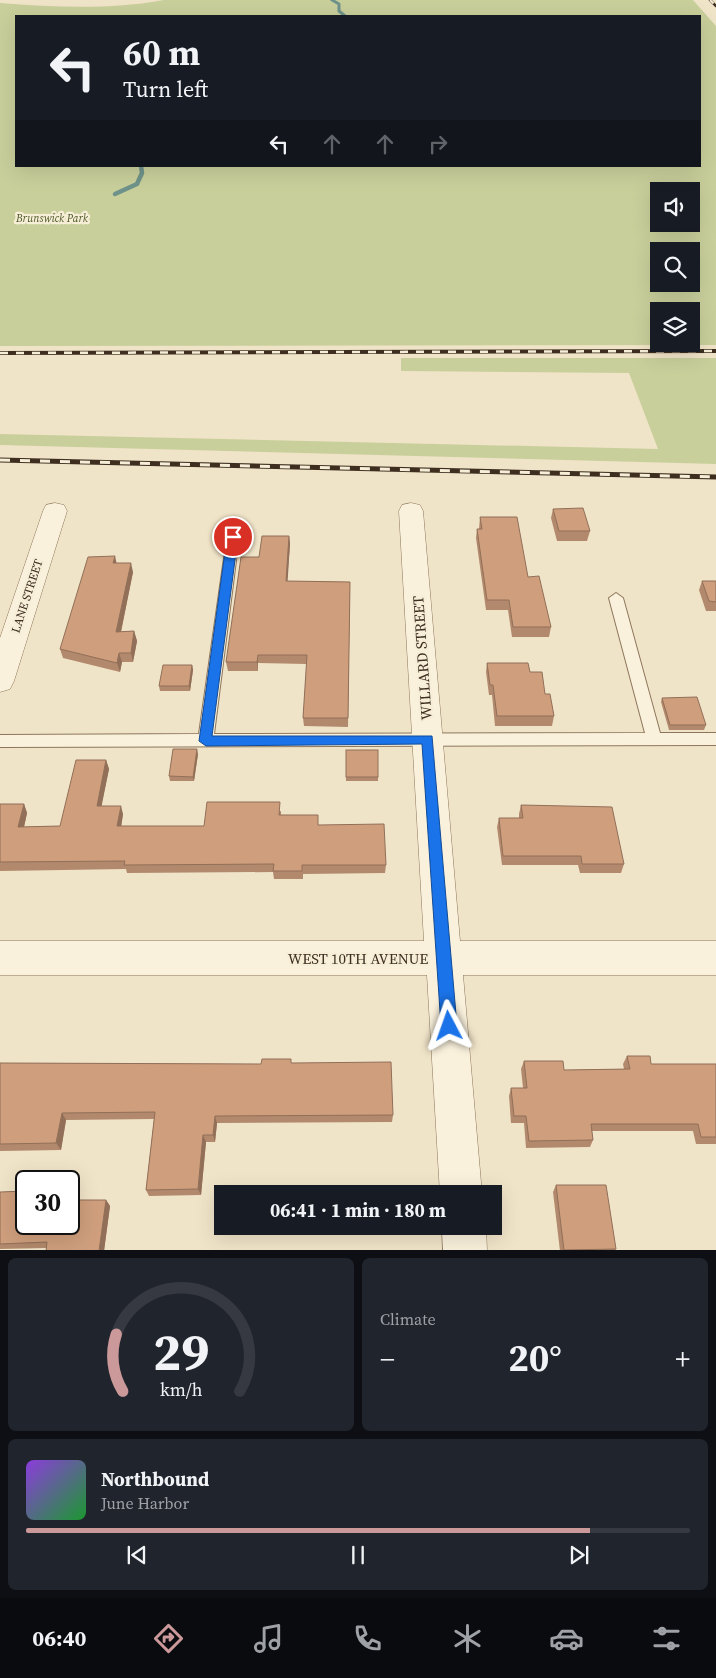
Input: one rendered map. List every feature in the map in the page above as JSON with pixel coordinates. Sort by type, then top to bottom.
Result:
[{"type":"street","name":"LANE STREET","points":[[0,681],[55,511]]},
{"type":"street","name":"WILLARD STREET","points":[[411,511],[460,1185]]},
{"type":"street","name":"WEST 10TH AVENUE","points":[[0,958],[716,958]]},
{"type":"street","points":[[464,1235],[465,1250]]},
{"type":"lane","points":[[206,741],[233,537]]},
{"type":"lane","points":[[616,598],[654,739]]},
{"type":"lane","points":[[0,741],[716,739]]},
{"type":"green space","name":"Brunswick Park","points":[[164,0],[693,0],[716,26],[716,345],[700,345],[700,302],[650,302],[650,345],[0,346],[0,3],[41,6],[102,6]]},
{"type":"green space","points":[[401,358],[716,358],[716,464],[0,445],[0,434],[658,449],[629,373],[401,371]]},
{"type":"building","points":[[583,508],[590,531],[559,531],[553,509]]},
{"type":"building","points":[[480,517],[517,517],[528,577],[539,576],[551,627],[513,627],[509,600],[487,600],[477,529],[482,529]]},
{"type":"building","points":[[262,536],[289,536],[286,581],[350,582],[348,718],[303,718],[307,655],[258,655],[257,662],[226,662],[241,557],[259,557]]},
{"type":"building","points":[[115,556],[113,563],[131,563],[116,632],[134,631],[131,653],[119,653],[117,663],[60,649],[88,557]]},
{"type":"building","points":[[702,581],[716,581],[716,602],[709,601]]},
{"type":"building","points":[[487,663],[528,663],[530,672],[542,672],[545,694],[550,694],[554,716],[497,716],[493,685],[490,685]]},
{"type":"building","points":[[163,665],[192,665],[189,686],[159,686]]},
{"type":"building","points":[[697,697],[706,725],[670,725],[662,698]]},
{"type":"building","points":[[173,749],[197,749],[193,777],[169,776]]},
{"type":"building","points":[[346,750],[378,750],[378,777],[346,777]]},
{"type":"building","points":[[76,760],[106,760],[97,806],[121,806],[117,826],[204,826],[207,802],[280,802],[279,815],[318,815],[318,825],[384,824],[386,865],[302,865],[302,871],[273,871],[274,864],[124,865],[125,861],[0,862],[0,804],[24,804],[18,827],[60,826]]},
{"type":"building","points":[[521,805],[612,807],[624,864],[582,864],[581,856],[503,856],[499,818],[523,818]]},
{"type":"building","points":[[627,1056],[650,1056],[651,1064],[716,1064],[716,1137],[701,1137],[698,1124],[591,1124],[593,1140],[529,1141],[526,1116],[514,1116],[511,1088],[527,1088],[524,1061],[563,1061],[564,1070],[630,1069]]},
{"type":"building","points":[[262,1059],[291,1059],[291,1063],[391,1062],[393,1115],[215,1116],[213,1135],[203,1135],[198,1189],[146,1190],[155,1112],[62,1113],[56,1143],[0,1144],[0,1063],[261,1064]]},
{"type":"building","points":[[556,1185],[606,1185],[616,1249],[564,1250]]},
{"type":"building","points":[[15,1191],[15,1235],[80,1235],[80,1200],[106,1200],[99,1250],[46,1250],[47,1242],[0,1244],[0,1192]]},
{"type":"waterway","points":[[332,0],[339,4],[339,11],[344,15]]},
{"type":"waterway","points":[[115,194],[137,184],[142,173],[141,167]]},
{"type":"railway","points":[[710,0],[716,6]]},
{"type":"railway","points":[[0,353],[716,351]]},
{"type":"railway","points":[[0,460],[716,477]]},
{"type":"route","points":[[233,537],[206,741],[428,739],[449,1026]]}]
